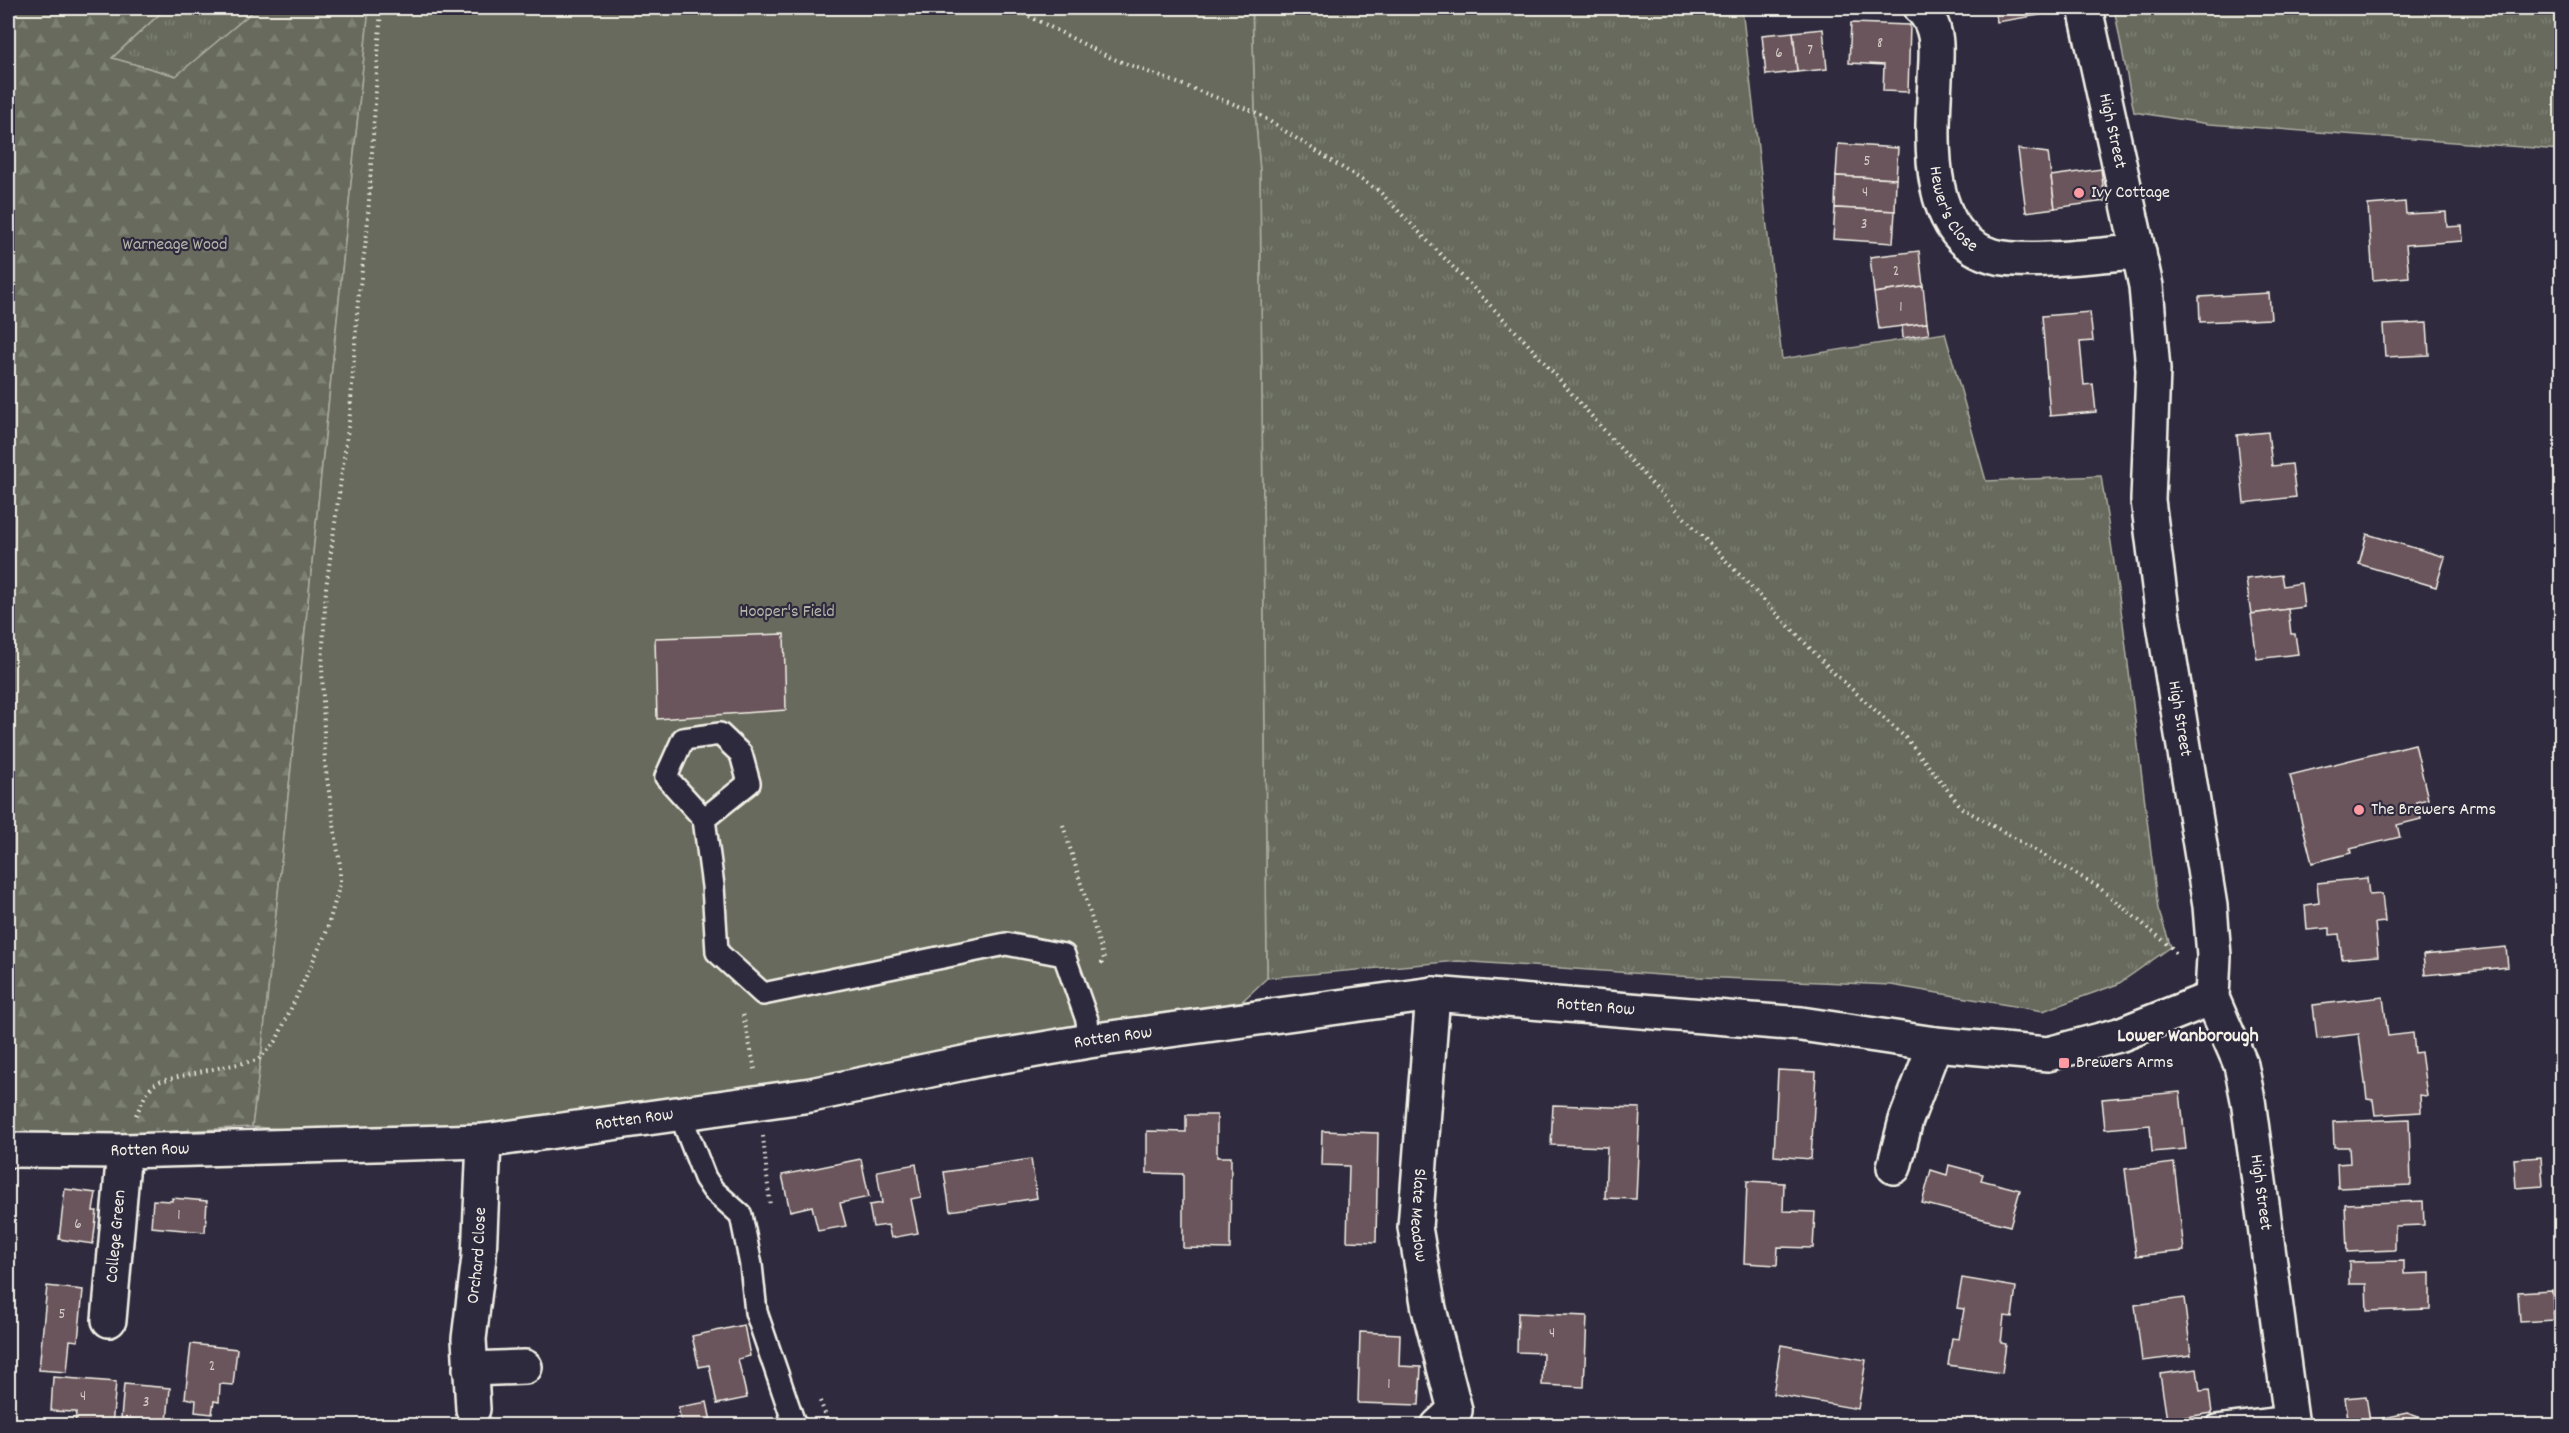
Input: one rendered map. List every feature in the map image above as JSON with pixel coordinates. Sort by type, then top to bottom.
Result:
[{"type":"street","name":"Hewer's Close","points":[[1921,8],[1931,18],[1937,44],[1933,123],[1935,172],[1943,209],[1953,226],[1978,248],[1993,256],[2047,258],[2139,252]]},
{"type":"street","name":"High Street","points":[[2085,8],[2146,286],[2152,359],[2148,500],[2163,618],[2210,906],[2214,956],[2212,998],[2241,1065],[2248,1100],[2291,1421]]},
{"type":"street","name":"Rotten Row","points":[[8,1150],[124,1151],[484,1142],[811,1095],[978,1060],[1088,1030],[1433,994],[1801,1024],[1935,1044],[2048,1054],[2119,1035],[2212,998]]},
{"type":"street","name":"Slate Meadow","points":[[1433,994],[1415,1227],[1429,1310],[1455,1410],[1438,1425]]},
{"type":"street","points":[[1894,1167],[1906,1120],[1935,1044]]},
{"type":"street","name":"Orchard Close","points":[[473,1409],[469,1339],[479,1257],[484,1142]]},
{"type":"street","name":"College Green","points":[[110,1320],[124,1151]]},
{"type":"street","points":[[470,1369],[525,1367]]},
{"type":"lane","points":[[704,819],[713,886],[717,952],[763,994],[1006,944],[1064,955],[1088,1030]]},
{"type":"lane","points":[[680,1114],[705,1178],[713,1190],[741,1215],[751,1265],[756,1312],[795,1425]]},
{"type":"lane","points":[[2217,1425],[2291,1421]]},
{"type":"path","points":[[124,1151],[140,1104],[153,1085],[202,1071],[258,1060],[276,1041],[297,1000],[326,933],[340,884],[340,865],[325,765],[322,666],[326,588],[350,414],[358,301],[367,232],[381,8]]},
{"type":"path","points":[[1013,8],[1111,58],[1255,112],[1379,191],[1525,341],[1652,483],[1819,658],[1907,739],[1962,808],[2097,886],[2171,947],[2212,998]]},
{"type":"path","points":[[1063,825],[1104,959],[1081,1002],[1088,1030]]},
{"type":"path","points":[[747,979],[742,996],[743,1012],[759,1103],[771,1216]]},
{"type":"path","points":[[817,1395],[830,1425]]},
{"type":"green space","name":"Warneage Wood","points":[[8,8],[166,8],[112,58],[176,76],[257,8],[369,8],[263,1040],[252,1127],[129,1134],[8,1133]]},
{"type":"green space","points":[[166,8],[257,8],[177,76],[112,58]]},
{"type":"green space","name":"Hooper's Field","points":[[369,8],[1252,8],[1255,112],[1260,172],[1267,978],[1220,1022],[484,1141],[252,1127],[263,1040]]},
{"type":"green space","points":[[1252,8],[1742,8],[1782,359],[1945,333],[1986,481],[2101,476],[2123,623],[2158,909],[2171,947],[2118,984],[2043,1011],[1891,985],[1675,976],[1458,961],[1267,978],[1260,172],[1255,112]]},
{"type":"green space","points":[[2114,8],[2561,8],[2561,150],[2209,124],[2134,112]]},
{"type":"building","points":[[1995,8],[2039,8],[2040,15],[1997,22]]},
{"type":"building","points":[[1851,23],[1910,25],[1908,92],[1883,91],[1884,65],[1849,63]]},
{"type":"building","points":[[1823,29],[1827,69],[1797,72],[1793,32]]},
{"type":"building","points":[[1793,32],[1797,72],[1766,75],[1762,35]]},
{"type":"building","points":[[1838,144],[1898,148],[1896,179],[1836,176]]},
{"type":"building","points":[[2018,149],[2048,153],[2055,208],[2026,212]]},
{"type":"building","name":"Ivy Cottage","points":[[2101,169],[2105,201],[2055,208],[2051,176]]},
{"type":"building","points":[[1836,176],[1896,179],[1895,211],[1835,208]]},
{"type":"building","points":[[2405,202],[2406,214],[2446,212],[2447,227],[2462,226],[2463,241],[2406,245],[2409,277],[2373,280],[2368,205]]},
{"type":"building","points":[[1835,208],[1895,211],[1893,243],[1833,239]]},
{"type":"building","points":[[1919,251],[1923,286],[1874,293],[1870,257]]},
{"type":"building","points":[[1923,286],[1927,323],[1879,329],[1874,293]]},
{"type":"building","points":[[2269,293],[2271,319],[2200,322],[2199,297]]},
{"type":"building","points":[[2090,312],[2093,341],[2080,342],[2084,385],[2093,384],[2096,412],[2050,416],[2042,316]]},
{"type":"building","points":[[1927,323],[1929,334],[1903,338],[1902,326]]},
{"type":"building","points":[[2427,323],[2429,355],[2385,357],[2383,325]]},
{"type":"building","points":[[2268,432],[2272,466],[2292,464],[2296,497],[2244,503],[2237,435]]},
{"type":"building","points":[[2367,534],[2445,557],[2436,587],[2359,564]]},
{"type":"building","points":[[2281,575],[2283,586],[2301,583],[2304,607],[2251,614],[2246,579]]},
{"type":"building","points":[[2288,609],[2291,634],[2295,634],[2298,654],[2257,659],[2251,614]]},
{"type":"building","points":[[784,634],[786,710],[657,719],[655,638]]},
{"type":"building","name":"The Brewers Arms","points":[[2415,744],[2428,799],[2416,802],[2421,819],[2397,825],[2400,837],[2350,849],[2351,853],[2312,863],[2290,775]]},
{"type":"building","points":[[2367,878],[2369,895],[2382,894],[2385,922],[2375,923],[2378,956],[2342,959],[2339,934],[2330,935],[2330,928],[2307,930],[2305,905],[2319,903],[2317,883]]},
{"type":"building","points":[[2506,947],[2508,967],[2425,975],[2423,955]]},
{"type":"building","points":[[2383,997],[2388,1036],[2413,1033],[2415,1053],[2421,1052],[2427,1096],[2420,1095],[2421,1112],[2375,1115],[2373,1100],[2367,1099],[2359,1034],[2317,1039],[2313,1005]]},
{"type":"building","points":[[1778,1070],[1816,1072],[1811,1159],[1774,1156]]},
{"type":"building","points":[[2180,1092],[2186,1149],[2152,1152],[2150,1125],[2105,1129],[2102,1099]]},
{"type":"building","points":[[1553,1105],[1640,1108],[1636,1199],[1605,1198],[1607,1147],[1551,1145]]},
{"type":"building","points":[[1186,1115],[1217,1115],[1217,1157],[1231,1157],[1230,1249],[1183,1248],[1183,1174],[1147,1173],[1147,1131],[1186,1132]]},
{"type":"building","points":[[2409,1119],[2411,1185],[2338,1188],[2337,1164],[2350,1163],[2349,1147],[2334,1147],[2333,1122]]},
{"type":"building","points":[[1322,1131],[1378,1133],[1376,1242],[1347,1241],[1349,1166],[1321,1165]]},
{"type":"building","points":[[2541,1157],[2543,1186],[2516,1188],[2514,1159]]},
{"type":"building","points":[[861,1159],[869,1197],[840,1203],[846,1226],[818,1231],[812,1206],[790,1211],[782,1175]]},
{"type":"building","points":[[1031,1159],[1037,1198],[950,1211],[944,1172]]},
{"type":"building","points":[[2174,1163],[2184,1251],[2136,1256],[2125,1169]]},
{"type":"building","points":[[916,1164],[921,1197],[911,1199],[918,1233],[891,1238],[888,1225],[873,1227],[869,1205],[882,1203],[877,1171]]},
{"type":"building","points":[[1949,1165],[1983,1174],[1981,1180],[2020,1190],[2010,1226],[1922,1203],[1931,1170],[1947,1175]]},
{"type":"building","points":[[1747,1181],[1784,1183],[1783,1211],[1815,1212],[1813,1248],[1778,1247],[1777,1265],[1744,1263]]},
{"type":"building","points":[[65,1189],[96,1193],[93,1211],[97,1211],[93,1244],[59,1239]]},
{"type":"building","points":[[172,1198],[207,1201],[205,1232],[151,1227],[153,1200],[172,1201]]},
{"type":"building","points":[[2423,1201],[2424,1225],[2395,1226],[2395,1250],[2347,1252],[2345,1204]]},
{"type":"building","points":[[2404,1261],[2404,1274],[2430,1273],[2430,1309],[2367,1311],[2366,1284],[2349,1284],[2349,1262]]},
{"type":"building","points":[[1962,1278],[2016,1287],[2012,1317],[2004,1316],[2001,1343],[2006,1344],[2002,1373],[1948,1365],[1952,1338],[1959,1339],[1964,1309],[1957,1308]]},
{"type":"building","points":[[47,1286],[83,1290],[78,1341],[70,1340],[67,1372],[39,1370]]},
{"type":"building","points":[[2552,1290],[2554,1320],[2520,1322],[2518,1292]]},
{"type":"building","points":[[2184,1298],[2191,1355],[2142,1361],[2135,1305]]},
{"type":"building","points":[[1518,1313],[1587,1316],[1584,1387],[1542,1385],[1543,1353],[1517,1352]]},
{"type":"building","points":[[744,1325],[750,1356],[738,1359],[747,1398],[717,1404],[709,1365],[699,1367],[692,1336]]},
{"type":"building","points":[[1360,1332],[1400,1334],[1399,1366],[1421,1367],[1419,1405],[1358,1403]]},
{"type":"building","points":[[191,1344],[237,1349],[233,1385],[220,1384],[219,1402],[214,1401],[212,1414],[195,1412],[196,1400],[185,1398]]},
{"type":"building","points":[[1781,1345],[1866,1360],[1858,1409],[1773,1394]]},
{"type":"building","points":[[2197,1369],[2200,1391],[2209,1390],[2212,1413],[2167,1420],[2160,1374]]},
{"type":"building","points":[[53,1377],[116,1382],[112,1426],[75,1426],[76,1412],[51,1411]]},
{"type":"building","points":[[124,1384],[170,1388],[167,1422],[121,1418]]},
{"type":"building","points":[[2366,1396],[2370,1421],[2407,1413],[2436,1423],[2435,1426],[2349,1426],[2345,1398]]},
{"type":"building","points":[[707,1402],[712,1426],[682,1426],[678,1407]]},
{"type":"building","points":[[1994,1420],[2038,1422],[2038,1426],[1995,1426]]},
{"type":"place","name":"Ivy Cottage","points":[[2079,193]]},
{"type":"place","name":"The Brewers Arms","points":[[2359,810]]},
{"type":"place","name":"Brewers Arms","points":[[2064,1063]]},
{"type":"district","name":"Lower Wanborough","points":[[2188,1037]]}]
